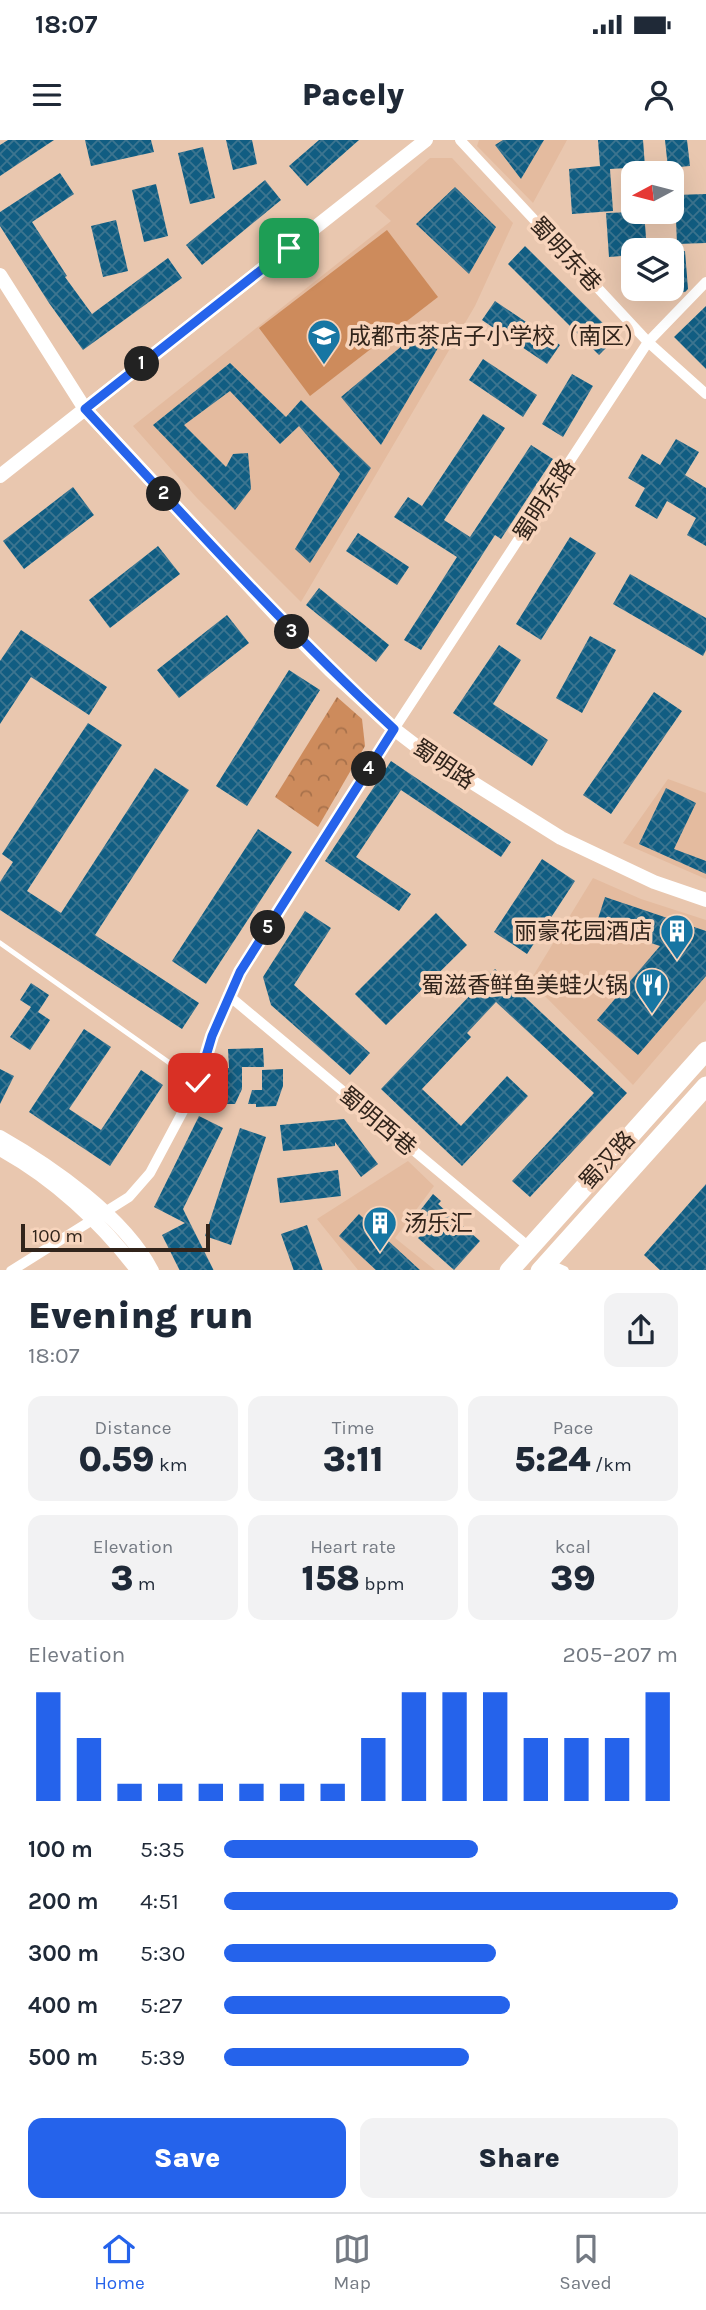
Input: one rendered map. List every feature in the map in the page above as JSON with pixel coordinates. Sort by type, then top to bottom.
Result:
[{"type":"highway","name":"蜀汉路","points":[[509,1270],[706,1051]]},
{"type":"highway","name":"蜀汉路","points":[[550,1268],[706,1086]]},
{"type":"street","points":[[0,476],[426,140]]},
{"type":"street","name":"蜀明东巷","points":[[460,140],[648,342],[706,394]]},
{"type":"street","name":"蜀明路","points":[[0,275],[85,409],[275,614],[394,729],[424,752],[561,838],[654,882],[706,901]]},
{"type":"street","name":"蜀明东路","points":[[11,1270],[129,1197],[149,1172],[198,1083],[228,995],[240,972],[394,729],[648,342],[706,282]]},
{"type":"street","name":"蜀明西巷","points":[[228,995],[529,1247]]},
{"type":"street","points":[[0,1137],[31,1155],[130,1240],[152,1270]]},
{"type":"street","points":[[0,1149],[22,1161],[99,1215],[138,1270]]},
{"type":"lane","points":[[0,943],[198,1083]]},
{"type":"shaded area","points":[[479,140],[567,140],[533,203],[477,146]]},
{"type":"shaded area","name":"成都市茶店子小学校（南区）","points":[[430,158],[452,158],[513,223],[475,306],[301,602],[196,497],[133,426],[391,221],[375,206]]},
{"type":"shaded area","points":[[668,779],[706,793],[706,879],[623,843]]},
{"type":"shaded area","points":[[593,878],[641,899],[706,920],[706,1000],[633,1085],[530,981]]},
{"type":"shaded area","points":[[408,1161],[434,1186],[395,1238],[435,1270],[358,1270],[317,1219]]},
{"type":"green space","points":[[387,230],[438,297],[310,396],[259,328]]},
{"type":"green space","points":[[337,697],[362,719],[365,746],[318,827],[275,797]]},
{"type":"building","points":[[8,140],[54,140],[0,176],[0,145]]},
{"type":"building","points":[[85,140],[151,140],[154,152],[91,166]]},
{"type":"building","points":[[226,140],[252,140],[257,164],[233,170]]},
{"type":"building","points":[[319,140],[359,140],[307,186],[289,166]]},
{"type":"building","points":[[503,140],[544,140],[521,179],[495,145]]},
{"type":"building","points":[[598,140],[643,140],[645,161],[621,161],[621,168],[610,169],[613,211],[572,214],[569,169],[600,166]]},
{"type":"building","points":[[665,140],[687,140],[690,166],[684,167],[684,161],[667,161]]},
{"type":"building","points":[[203,147],[215,198],[190,204],[178,153]]},
{"type":"building","points":[[60,173],[74,194],[32,222],[67,276],[65,277],[92,314],[168,258],[182,278],[83,350],[49,303],[0,226],[0,212]]},
{"type":"building","points":[[265,180],[281,200],[202,265],[186,245]]},
{"type":"building","points":[[156,184],[168,236],[144,242],[132,190]]},
{"type":"building","points":[[455,187],[496,227],[469,274],[416,224]]},
{"type":"building","points":[[706,194],[706,243],[684,244],[684,238],[677,238],[676,224],[684,224],[684,195]]},
{"type":"building","points":[[606,213],[621,213],[621,224],[645,224],[646,238],[621,238],[621,256],[609,257]]},
{"type":"building","points":[[116,220],[128,271],[103,277],[91,226]]},
{"type":"building","points":[[525,246],[617,337],[599,355],[508,264]]},
{"type":"building","points":[[684,251],[688,289],[684,292]]},
{"type":"building","points":[[495,301],[560,345],[547,364],[482,320]]},
{"type":"building","points":[[706,306],[706,369],[674,337]]},
{"type":"building","points":[[415,335],[438,348],[381,445],[341,397]]},
{"type":"building","points":[[483,359],[537,395],[523,417],[469,380]]},
{"type":"building","points":[[230,363],[286,417],[301,400],[371,468],[310,563],[295,549],[340,474],[299,426],[280,444],[230,391],[184,425],[226,467],[233,454],[248,453],[251,489],[235,510],[153,425]]},
{"type":"building","points":[[572,374],[593,386],[563,437],[542,424]]},
{"type":"building","points":[[483,414],[505,428],[444,520],[470,537],[531,445],[553,459],[501,539],[495,535],[421,650],[404,640],[457,557],[394,517],[408,497],[422,506]]},
{"type":"building","points":[[676,439],[699,452],[685,475],[706,488],[706,546],[687,535],[696,518],[667,501],[657,519],[635,506],[645,488],[628,478],[642,454],[660,465]]},
{"type":"building","points":[[73,487],[94,515],[24,569],[3,541]]},
{"type":"building","points":[[358,533],[409,567],[397,585],[346,551]]},
{"type":"building","points":[[570,537],[596,553],[541,640],[516,624]]},
{"type":"building","points":[[158,546],[180,574],[110,628],[89,600]]},
{"type":"building","points":[[630,574],[706,618],[706,650],[703,656],[613,604]]},
{"type":"building","points":[[319,588],[389,645],[376,662],[306,605]]},
{"type":"building","points":[[227,615],[249,643],[179,698],[157,670]]},
{"type":"building","points":[[21,630],[107,687],[89,715],[31,677],[0,724],[0,661]]},
{"type":"building","points":[[590,636],[616,650],[582,713],[556,698]]},
{"type":"building","points":[[499,645],[521,660],[493,704],[548,740],[532,766],[453,713]]},
{"type":"building","points":[[289,670],[320,690],[247,806],[216,786]]},
{"type":"building","points":[[654,692],[682,711],[611,814],[583,795]]},
{"type":"building","points":[[88,723],[122,745],[27,891],[61,913],[155,768],[189,790],[95,935],[199,1003],[182,1029],[0,910],[0,882],[13,862],[2,854]]},
{"type":"building","points":[[391,761],[511,842],[501,857],[401,790],[356,857],[411,894],[399,911],[325,861]]},
{"type":"building","points":[[666,788],[696,803],[674,849],[706,861],[706,874],[639,844]]},
{"type":"building","points":[[258,829],[292,852],[206,984],[172,961]]},
{"type":"building","points":[[542,859],[575,881],[527,954],[494,932]]},
{"type":"building","name":"丽豪花园酒店","points":[[605,897],[706,931],[706,976],[638,1055],[597,1020],[660,946],[596,925]]},
{"type":"building","points":[[305,911],[331,928],[294,985],[370,1053],[350,1075],[271,1005],[263,977]]},
{"type":"building","points":[[436,913],[467,945],[386,1025],[355,994]]},
{"type":"building","points":[[495,969],[627,1093],[530,1197],[512,1181],[594,1093],[496,1002],[467,1033],[471,1037],[422,1089],[461,1126],[507,1076],[528,1096],[462,1166],[381,1089]]},
{"type":"building","points":[[31,983],[49,995],[38,1012],[50,1020],[30,1050],[10,1037],[31,1007],[20,1000]]},
{"type":"building","points":[[84,1029],[111,1047],[69,1109],[101,1130],[141,1070],[163,1085],[110,1166],[29,1112]]},
{"type":"building","points":[[263,1048],[264,1067],[242,1067],[242,1089],[235,1104],[215,1104],[214,1068],[229,1068],[228,1049]]},
{"type":"building","points":[[0,1069],[14,1076],[0,1104]]},
{"type":"building","points":[[283,1069],[283,1086],[276,1106],[256,1107],[256,1104],[248,1104],[252,1090],[262,1090],[262,1070]]},
{"type":"building","points":[[199,1116],[223,1128],[183,1209],[214,1270],[180,1270],[162,1235],[185,1223],[154,1207]]},
{"type":"building","points":[[344,1119],[378,1164],[361,1177],[335,1142],[335,1146],[283,1151],[280,1125]]},
{"type":"building","points":[[240,1128],[266,1137],[231,1245],[205,1236]]},
{"type":"building","points":[[338,1170],[341,1196],[280,1203],[277,1178]]},
{"type":"building","points":[[706,1184],[706,1270],[660,1270],[644,1255]]},
{"type":"building","points":[[433,1194],[441,1201],[438,1204],[480,1241],[454,1270],[418,1238],[421,1235],[408,1226]]},
{"type":"building","name":"汤乐汇","points":[[359,1214],[420,1270],[376,1270],[339,1236]]},
{"type":"building","points":[[307,1225],[323,1270],[294,1270],[281,1234]]},
{"type":"place","name":"成都市茶店子小学校（南区）","points":[[324,366]]},
{"type":"place","name":"丽豪花园酒店","points":[[677,961]]},
{"type":"place","name":"蜀滋香鲜鱼美蛙火锅","points":[[652,1015]]},
{"type":"place","name":"汤乐汇","points":[[380,1253]]},
{"type":"route","points":[[198,1083],[212,1036],[240,972],[394,729],[275,614],[85,409],[289,248]]}]
